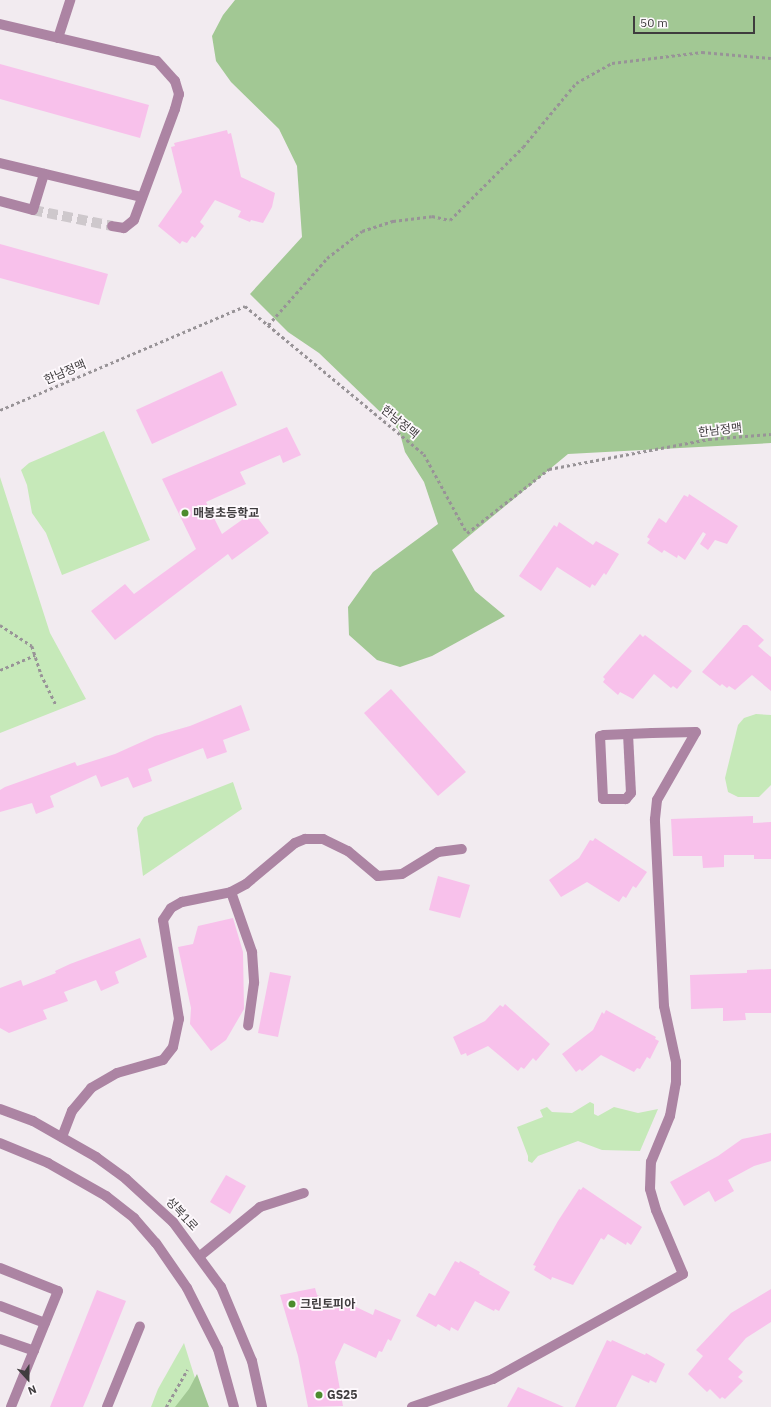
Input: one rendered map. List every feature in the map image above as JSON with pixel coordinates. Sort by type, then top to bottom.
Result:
[{"type":"street","points":[[58,38],[70,0]]},
{"type":"street","points":[[0,24],[157,62],[176,80],[179,94],[175,109],[134,220],[129,226],[112,226]]},
{"type":"street","points":[[0,163],[142,197]]},
{"type":"street","points":[[0,201],[33,210],[44,174]]},
{"type":"street","points":[[412,1407],[493,1379],[683,1274],[656,1210],[650,1190],[651,1162],[670,1116],[676,1083],[676,1062],[664,1006],[655,819],[657,800],[696,732],[628,734],[600,736],[603,799],[629,797],[628,734]]},
{"type":"street","points":[[62,1136],[72,1111],[91,1088],[117,1073],[163,1060],[173,1047],[179,1019],[163,920],[171,908],[182,902],[231,892],[246,884],[295,842],[323,839],[348,851],[378,876],[402,874],[438,852],[462,849]]},
{"type":"street","points":[[231,892],[241,914],[252,952],[254,983],[248,1026]]},
{"type":"street","name":"성복1로","points":[[0,1109],[33,1121],[62,1136],[126,1179],[173,1222],[200,1256],[221,1287],[252,1361],[262,1407]]},
{"type":"street","points":[[0,1143],[48,1163],[106,1196],[134,1218],[156,1243],[187,1288],[218,1349],[234,1407]]},
{"type":"street","points":[[200,1256],[260,1207],[304,1193]]},
{"type":"street","points":[[0,1268],[58,1291],[11,1407]]},
{"type":"street","points":[[0,1306],[45,1323]]},
{"type":"street","points":[[107,1407],[140,1326]]},
{"type":"street","points":[[1,1342],[34,1351]]},
{"type":"path","points":[[268,325],[327,258],[362,231],[393,221],[432,216],[450,220],[524,147],[576,83],[612,63],[702,52],[771,58]]},
{"type":"path","name":"한남정맥","points":[[0,410],[245,306],[424,454],[467,533],[550,469],[709,439],[771,434]]},
{"type":"path","points":[[0,625],[32,646],[56,704]]},
{"type":"path","points":[[0,670],[35,655]]},
{"type":"path","points":[[166,1407],[187,1370]]},
{"type":"green space","points":[[235,0],[771,0],[771,443],[568,454],[452,550],[475,591],[505,616],[432,656],[400,667],[377,660],[349,635],[348,607],[373,572],[438,524],[424,482],[405,452],[399,430],[319,353],[288,332],[250,294],[302,237],[297,166],[279,129],[231,82],[216,61],[212,36],[223,15]]},
{"type":"green space","points":[[104,431],[150,540],[62,575],[46,533],[32,513],[27,485],[21,470],[29,463]]},
{"type":"green space","points":[[0,477],[50,633],[86,699],[0,733]]},
{"type":"green space","points":[[756,714],[771,715],[771,785],[759,797],[738,797],[728,792],[725,778],[738,725],[744,718]]},
{"type":"green space","points":[[233,782],[242,809],[143,876],[137,828],[144,817]]},
{"type":"green space","points":[[590,1102],[594,1104],[594,1114],[598,1116],[614,1107],[638,1113],[658,1109],[640,1151],[602,1150],[578,1141],[538,1156],[532,1163],[528,1161],[528,1156],[517,1127],[543,1117],[540,1110],[547,1107],[552,1112],[572,1113]]},
{"type":"green space","points":[[184,1343],[204,1407],[151,1407],[158,1389]]},
{"type":"green space","points":[[197,1374],[209,1407],[175,1407],[189,1389]]},
{"type":"building","points":[[0,64],[149,105],[140,138],[0,99]]},
{"type":"building","points":[[227,130],[228,134],[231,133],[241,177],[275,193],[272,207],[263,223],[251,220],[250,222],[238,217],[241,211],[215,200],[200,222],[204,226],[195,238],[192,236],[187,243],[182,241],[180,244],[158,226],[182,192],[171,147],[175,146],[174,143]]},
{"type":"building","points":[[0,244],[108,274],[99,305],[0,278]]},
{"type":"building","points":[[222,371],[237,405],[152,444],[136,410]]},
{"type":"building","points":[[287,427],[301,455],[283,463],[280,455],[240,472],[246,484],[206,502],[222,534],[253,512],[269,533],[232,560],[228,554],[115,640],[91,611],[125,584],[134,594],[196,549],[162,479]]},
{"type":"building","points":[[689,494],[738,526],[727,544],[715,540],[708,550],[700,544],[706,534],[703,532],[685,560],[678,555],[677,558],[664,550],[662,553],[647,543],[650,539],[647,537],[659,518],[666,523],[684,495],[688,497]]},
{"type":"building","points":[[559,522],[593,545],[596,541],[619,554],[606,575],[604,573],[595,586],[592,584],[590,588],[557,567],[541,591],[519,576],[554,525],[557,527]]},
{"type":"building","points":[[743,625],[747,625],[764,640],[758,646],[771,657],[771,691],[752,675],[735,690],[729,686],[727,688],[722,684],[720,686],[702,672]]},
{"type":"building","points":[[640,634],[643,637],[645,635],[692,671],[677,689],[673,686],[671,688],[654,674],[633,699],[620,692],[618,695],[603,682],[605,679],[603,677]]},
{"type":"building","points":[[391,689],[466,772],[438,796],[364,713]]},
{"type":"building","points":[[241,705],[250,730],[223,740],[227,752],[207,759],[203,748],[148,769],[152,781],[133,788],[128,777],[101,787],[96,775],[50,796],[54,807],[36,814],[32,803],[0,812],[0,790],[5,787],[75,762],[77,766],[115,754],[155,736],[190,726]]},
{"type":"building","points":[[753,816],[753,823],[771,822],[771,859],[754,859],[754,855],[724,855],[724,867],[703,868],[702,856],[673,856],[671,819]]},
{"type":"building","points":[[595,838],[647,872],[636,888],[633,886],[626,898],[623,896],[619,902],[587,882],[561,897],[549,880],[579,858],[590,840],[593,841]]},
{"type":"building","points":[[438,876],[470,885],[460,918],[429,910]]},
{"type":"building","points":[[233,918],[243,952],[244,1009],[226,1040],[211,1051],[190,1024],[191,1008],[178,947],[193,944],[198,926]]},
{"type":"building","points":[[140,938],[147,957],[115,972],[119,983],[101,991],[96,980],[64,992],[68,1001],[43,1010],[47,1019],[9,1033],[0,1028],[0,988],[21,980],[23,986],[56,973],[55,971],[70,964]]},
{"type":"building","points":[[771,969],[771,1013],[745,1013],[746,1020],[723,1021],[723,1008],[691,1009],[690,975],[747,973],[747,970]]},
{"type":"building","points":[[270,972],[291,976],[278,1037],[258,1033]]},
{"type":"building","points":[[505,1004],[550,1044],[536,1061],[533,1058],[524,1069],[521,1067],[518,1071],[488,1046],[467,1056],[466,1053],[461,1055],[453,1037],[485,1021],[500,1005],[503,1007]]},
{"type":"building","points":[[606,1010],[656,1037],[655,1039],[659,1041],[650,1059],[647,1057],[640,1069],[637,1068],[634,1072],[601,1055],[582,1071],[580,1069],[576,1072],[562,1054],[593,1030],[602,1012],[604,1014]]},
{"type":"building","points":[[771,1133],[771,1161],[754,1166],[728,1180],[734,1191],[715,1202],[709,1191],[684,1206],[670,1182],[718,1156],[742,1139]]},
{"type":"building","points":[[226,1175],[246,1186],[230,1214],[210,1202]]},
{"type":"building","points":[[583,1187],[642,1227],[631,1245],[627,1242],[626,1245],[608,1234],[604,1240],[601,1238],[573,1285],[552,1277],[551,1280],[534,1270],[536,1266],[533,1265],[558,1221],[579,1189],[581,1190]]},
{"type":"building","points":[[455,1261],[459,1263],[460,1261],[480,1272],[479,1274],[510,1292],[499,1311],[495,1309],[494,1311],[475,1301],[458,1331],[451,1327],[450,1331],[438,1324],[436,1327],[416,1316],[429,1293],[435,1296]]},
{"type":"building","points":[[315,1288],[317,1295],[335,1303],[337,1298],[373,1315],[375,1309],[401,1320],[391,1341],[388,1339],[382,1352],[379,1351],[376,1358],[344,1343],[335,1362],[343,1406],[308,1407],[298,1356],[280,1295]]},
{"type":"building","points":[[771,1289],[771,1322],[746,1338],[728,1359],[743,1372],[738,1377],[743,1381],[725,1399],[722,1397],[720,1399],[710,1389],[707,1392],[688,1374],[703,1356],[696,1350],[731,1313]]},
{"type":"building","points":[[97,1290],[126,1301],[83,1407],[50,1407]]},
{"type":"building","points":[[607,1340],[611,1342],[612,1340],[645,1355],[646,1353],[665,1364],[656,1383],[650,1380],[649,1383],[632,1375],[616,1407],[575,1407]]},
{"type":"building","points":[[518,1387],[564,1407],[507,1407]]},
{"type":"tunnel","points":[[33,210],[112,226]]},
{"type":"place","name":"매봉초등학교","points":[[185,513]]},
{"type":"place","name":"크린토피아","points":[[292,1304]]},
{"type":"place","name":"GS25","points":[[319,1395]]}]
